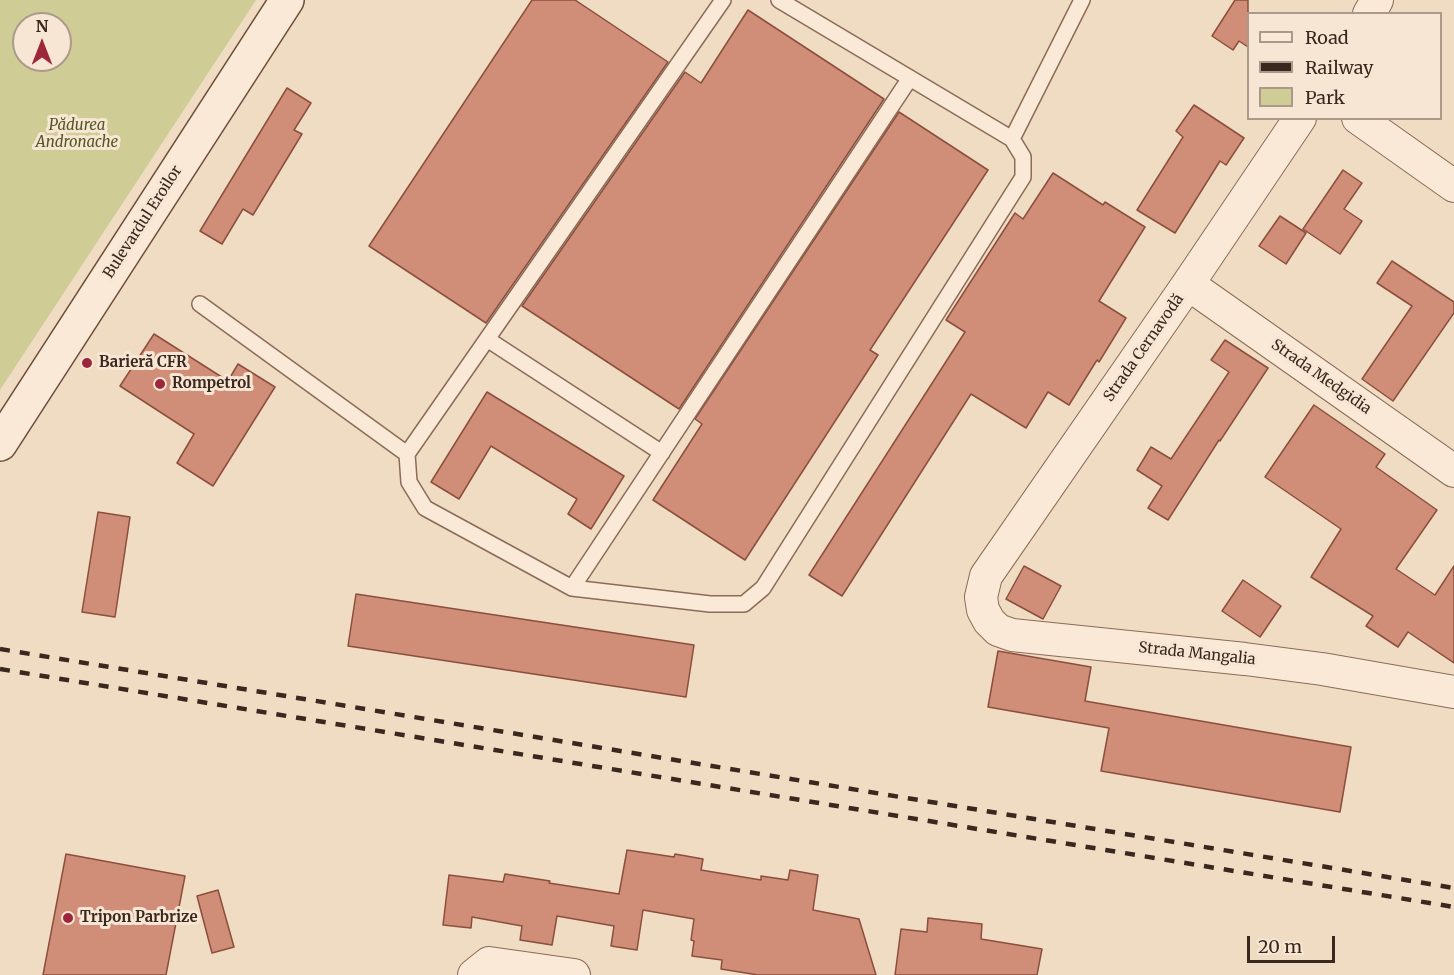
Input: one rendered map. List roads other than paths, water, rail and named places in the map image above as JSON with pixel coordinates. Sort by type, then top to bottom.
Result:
[{"type":"main road","name":"Bulevardul Eroilor","points":[[0,444],[287,0]]},
{"type":"street","name":"Strada Cernavodă","points":[[986,576],[1299,120]]},
{"type":"street","points":[[1361,120],[1454,186]]},
{"type":"street","name":"Strada Medgidia","points":[[1188,284],[1454,471]]},
{"type":"street","name":"Strada Mangalia","points":[[986,576],[981,597],[984,610],[989,621],[998,630],[1012,635],[1256,660],[1454,692]]},
{"type":"street","points":[[487,971],[574,975]]},
{"type":"lane","points":[[723,0],[407,453],[409,482],[425,507],[572,588],[710,604],[744,604],[763,588],[1023,177],[1023,157],[1012,139],[779,0]]},
{"type":"lane","points":[[1012,139],[1082,0]]},
{"type":"lane","points":[[572,588],[910,78]]},
{"type":"lane","points":[[200,304],[407,453]]},
{"type":"lane","points":[[487,339],[662,453]]},
{"type":"railway","points":[[0,649],[1454,888]]},
{"type":"railway","points":[[0,669],[1454,907]]},
{"type":"place","name":"Barieră CFR","points":[[87,363]]},
{"type":"place","name":"Rompetrol","points":[[160,384]]},
{"type":"place","name":"Tripon Parbrize","points":[[68,918]]},
{"type":"park label","name":"Pădurea Andronache","points":[[77,134]]}]
